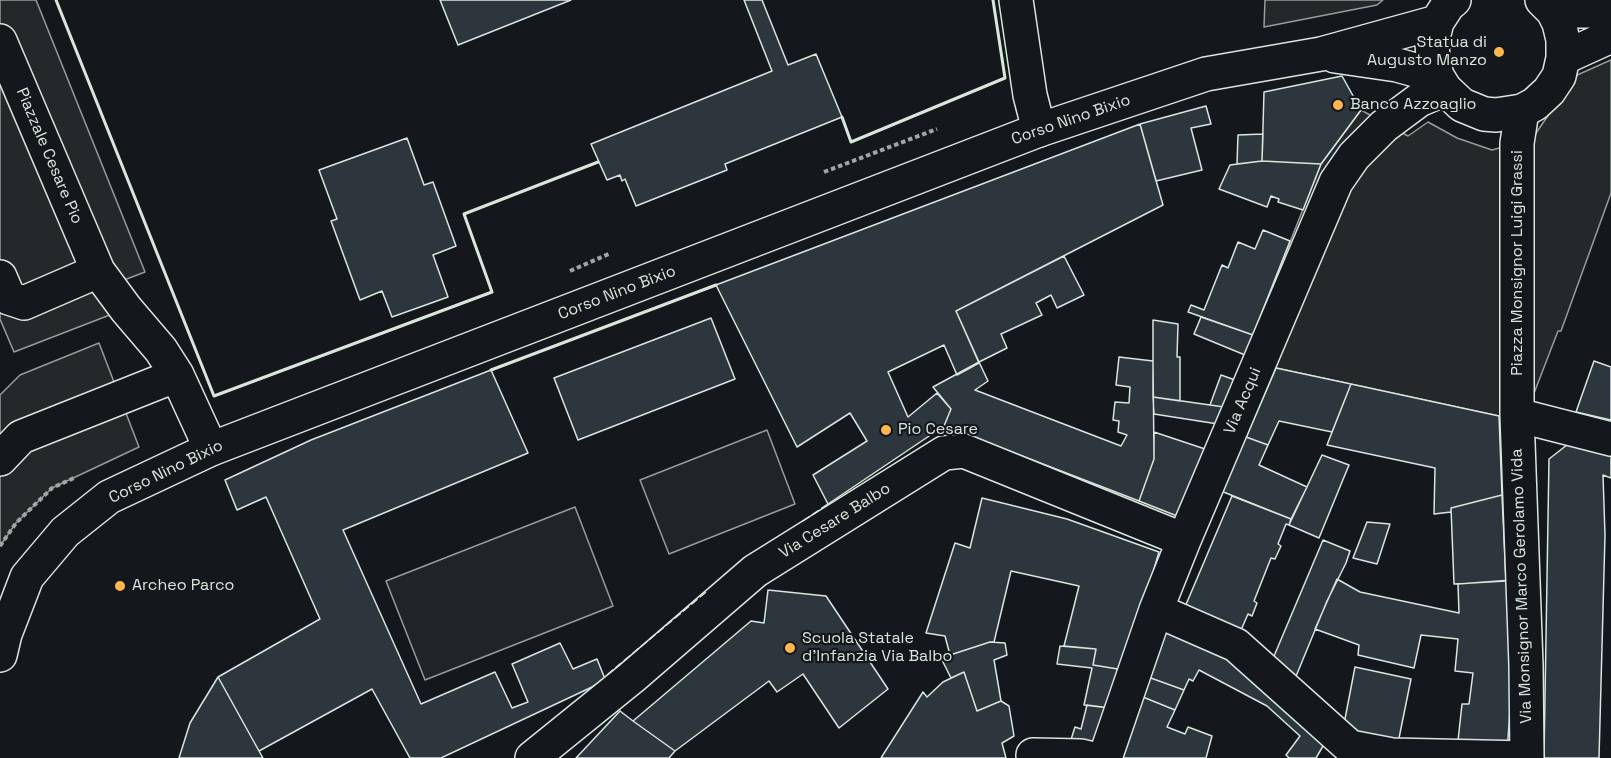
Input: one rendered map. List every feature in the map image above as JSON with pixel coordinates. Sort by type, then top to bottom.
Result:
[{"type":"street","points":[[1016,0],[1030,95],[1039,130]]},
{"type":"street","points":[[1547,6],[1611,11]]},
{"type":"street","points":[[1446,11],[1432,42],[1432,59],[1441,83],[1462,105],[1484,114],[1509,114],[1522,111],[1535,104],[1549,91],[1558,76],[1563,58],[1563,40],[1559,23],[1547,6]]},
{"type":"street","name":"Corso Nino Bixio","points":[[2,640],[27,577],[65,532],[109,497],[211,449],[1039,130],[1206,74],[1321,54],[1446,11]]},
{"type":"street","points":[[1563,58],[1611,36]]},
{"type":"street","name":"Piazzale Cesare Pio","points":[[0,41],[98,271],[177,375],[211,449]]},
{"type":"street","name":"Corso Nino Bixio","points":[[1321,54],[1397,65],[1441,83]]},
{"type":"street","name":"Via Acqui","points":[[1105,758],[1156,610],[1184,540],[1336,182],[1354,156],[1384,126],[1441,83]]},
{"type":"street","name":"Piazza Monsignor Luigi Grassi","points":[[1517,415],[1517,143],[1522,111]]},
{"type":"street","points":[[0,278],[9,298],[24,303],[98,271]]},
{"type":"street","points":[[0,459],[21,437],[177,375]]},
{"type":"street","points":[[1517,415],[1611,439]]},
{"type":"street","name":"Via Monsignor Marco Gerolamo Vida","points":[[1517,415],[1527,758]]},
{"type":"street","name":"Via Cesare Balbo","points":[[532,758],[631,678],[755,571],[944,453],[964,451],[1184,540]]},
{"type":"street","points":[[1156,610],[1236,645],[1350,747],[1392,755],[1527,758]]},
{"type":"street","points":[[1033,755],[1089,758]]},
{"type":"shaded area","points":[[0,0],[36,0],[145,272],[124,280],[133,306],[14,352],[0,319]]},
{"type":"shaded area","points":[[1265,0],[1383,0],[1377,5],[1264,27]]},
{"type":"shaded area","points":[[1611,60],[1611,193],[1561,331],[1558,331],[1531,401],[1499,416],[1276,368],[1253,335],[1321,164],[1361,110],[1408,136],[1428,122],[1457,138],[1492,150],[1532,139],[1575,76]]},
{"type":"shaded area","points":[[99,343],[139,447],[52,488],[16,523],[0,546],[0,395],[20,375]]},
{"type":"shaded area","points":[[767,430],[795,504],[669,554],[640,480]]},
{"type":"shaded area","points":[[575,507],[613,606],[425,680],[386,581]]},
{"type":"building","points":[[440,0],[571,0],[458,45]]},
{"type":"building","points":[[744,0],[762,0],[788,65],[816,54],[842,117],[725,164],[727,170],[636,206],[625,179],[622,181],[620,175],[607,180],[591,144],[772,71]]},
{"type":"building","points":[[1342,76],[1361,110],[1321,164],[1262,161],[1264,92]]},
{"type":"building","points":[[1206,106],[1211,124],[1191,128],[1202,170],[1156,181],[1140,124]]},
{"type":"building","points":[[1140,124],[1163,205],[956,311],[979,363],[957,375],[944,345],[888,372],[908,417],[937,393],[951,409],[944,426],[828,504],[813,475],[867,441],[850,413],[797,447],[716,285]]},
{"type":"building","points":[[1263,134],[1262,161],[1237,164],[1238,135]]},
{"type":"building","points":[[407,138],[424,185],[433,182],[456,246],[433,255],[448,297],[392,317],[382,291],[360,300],[331,221],[337,219],[319,170]]},
{"type":"building","points":[[1262,161],[1321,164],[1303,210],[1278,202],[1279,199],[1271,196],[1267,207],[1219,189],[1230,165]]},
{"type":"building","points":[[1263,230],[1290,241],[1253,335],[1188,312],[1191,305],[1204,310],[1222,265],[1228,268],[1238,242],[1255,249]]},
{"type":"building","points":[[1064,256],[1084,295],[1057,308],[1051,295],[1036,303],[1042,315],[1001,334],[1007,348],[979,362],[956,311]]},
{"type":"building","points":[[1201,317],[1253,335],[1245,355],[1194,334]]},
{"type":"building","points":[[711,318],[735,379],[578,440],[554,378]]},
{"type":"building","points":[[1153,320],[1178,324],[1177,357],[1180,357],[1180,401],[1153,397]]},
{"type":"building","points":[[1119,357],[1153,361],[1154,459],[1139,501],[944,426],[951,409],[933,387],[979,362],[988,381],[975,390],[1121,446],[1127,435],[1118,432],[1119,421],[1113,420],[1115,402],[1129,403],[1130,387],[1116,385]]},
{"type":"building","points":[[1594,361],[1611,367],[1611,420],[1576,412]]},
{"type":"building","points":[[1276,368],[1351,384],[1332,432],[1279,421],[1268,445],[1246,437]]},
{"type":"building","points":[[491,370],[528,453],[343,530],[421,704],[495,672],[512,708],[528,702],[512,664],[560,643],[573,669],[597,659],[605,679],[441,758],[410,758],[372,689],[259,751],[218,677],[320,619],[266,497],[237,510],[225,480],[311,440]]},
{"type":"building","points":[[1221,375],[1235,380],[1224,407],[1210,405]]},
{"type":"building","points":[[1351,384],[1499,416],[1502,495],[1451,508],[1451,512],[1434,514],[1435,468],[1327,445]]},
{"type":"building","points":[[1153,397],[1224,407],[1218,424],[1154,414]]},
{"type":"building","points":[[1154,432],[1205,449],[1177,516],[1139,501],[1154,459]]},
{"type":"building","points":[[1246,437],[1268,445],[1259,465],[1307,487],[1291,519],[1221,491]]},
{"type":"building","points":[[1572,441],[1611,454],[1611,478],[1603,475],[1605,535],[1599,758],[1544,758],[1549,459]]},
{"type":"building","points":[[1322,455],[1349,465],[1319,538],[1289,525]]},
{"type":"building","points":[[1502,495],[1506,581],[1454,584],[1451,508]]},
{"type":"building","points":[[1232,496],[1291,519],[1289,525],[1286,524],[1278,544],[1281,546],[1275,559],[1271,558],[1254,601],[1257,603],[1252,616],[1248,614],[1238,637],[1182,614]]},
{"type":"building","points":[[982,498],[1067,519],[1159,552],[1124,670],[1093,665],[1096,649],[1064,646],[1079,586],[1011,571],[994,642],[950,655],[945,636],[926,633],[955,543],[970,548]]},
{"type":"building","points":[[1367,522],[1390,524],[1377,564],[1353,558]]},
{"type":"building","points":[[1323,540],[1350,551],[1292,686],[1269,668]]},
{"type":"building","points":[[1337,579],[1360,592],[1459,613],[1458,584],[1512,580],[1512,685],[1507,751],[1457,750],[1462,704],[1469,704],[1473,673],[1455,671],[1458,639],[1421,635],[1414,668],[1358,655],[1359,645],[1315,629]]},
{"type":"building","name":"Scuola Statale d'Infanzia Via Balbo","points":[[768,590],[826,596],[888,689],[839,728],[803,674],[777,692],[769,681],[675,751],[633,721],[751,621],[764,623]]},
{"type":"building","points":[[1161,623],[1234,654],[1329,736],[1316,758],[1289,758],[1286,755],[1300,736],[1267,706],[1199,670],[1193,681],[1189,679],[1184,690],[1148,677]]},
{"type":"building","points":[[990,642],[1005,643],[1007,655],[994,660],[1001,701],[977,711],[964,672],[951,678],[941,658]]},
{"type":"building","points":[[1060,646],[1096,649],[1093,665],[1124,670],[1118,709],[1084,705],[1092,668],[1057,664]]},
{"type":"building","points":[[1355,667],[1411,679],[1398,743],[1357,734],[1344,724]]},
{"type":"building","points":[[964,672],[977,711],[1001,701],[1009,706],[1014,736],[1002,743],[1006,758],[881,758],[923,692],[927,697],[943,682]]},
{"type":"building","points":[[218,677],[263,758],[179,758],[190,723]]},
{"type":"building","points":[[1148,677],[1184,690],[1175,710],[1138,695]]},
{"type":"building","points":[[1138,695],[1175,710],[1167,727],[1185,734],[1188,727],[1212,736],[1206,758],[1118,758]]},
{"type":"building","points":[[1087,705],[1118,709],[1100,752],[1068,749],[1075,727],[1081,729]]},
{"type":"building","points":[[620,711],[675,751],[669,758],[576,758]]},
{"type":"fence","points":[[803,521],[828,504]]},
{"type":"fence","points":[[607,675],[706,592]]},
{"type":"wall","points":[[56,0],[214,396],[492,292],[464,214],[598,162]]},
{"type":"wall","points":[[842,117],[851,142],[1005,78],[993,0]]},
{"type":"wall","points":[[491,370],[716,285]]},
{"type":"place","name":"Statua di Augusto Manzo","points":[[1499,52]]},
{"type":"place","name":"Banco Azzoaglio","points":[[1338,105]]},
{"type":"place","name":"Pio Cesare","points":[[886,430]]},
{"type":"place","name":"Archeo Parco","points":[[120,586]]},
{"type":"place","name":"Scuola Statale d'Infanzia Via Balbo","points":[[790,648]]}]
